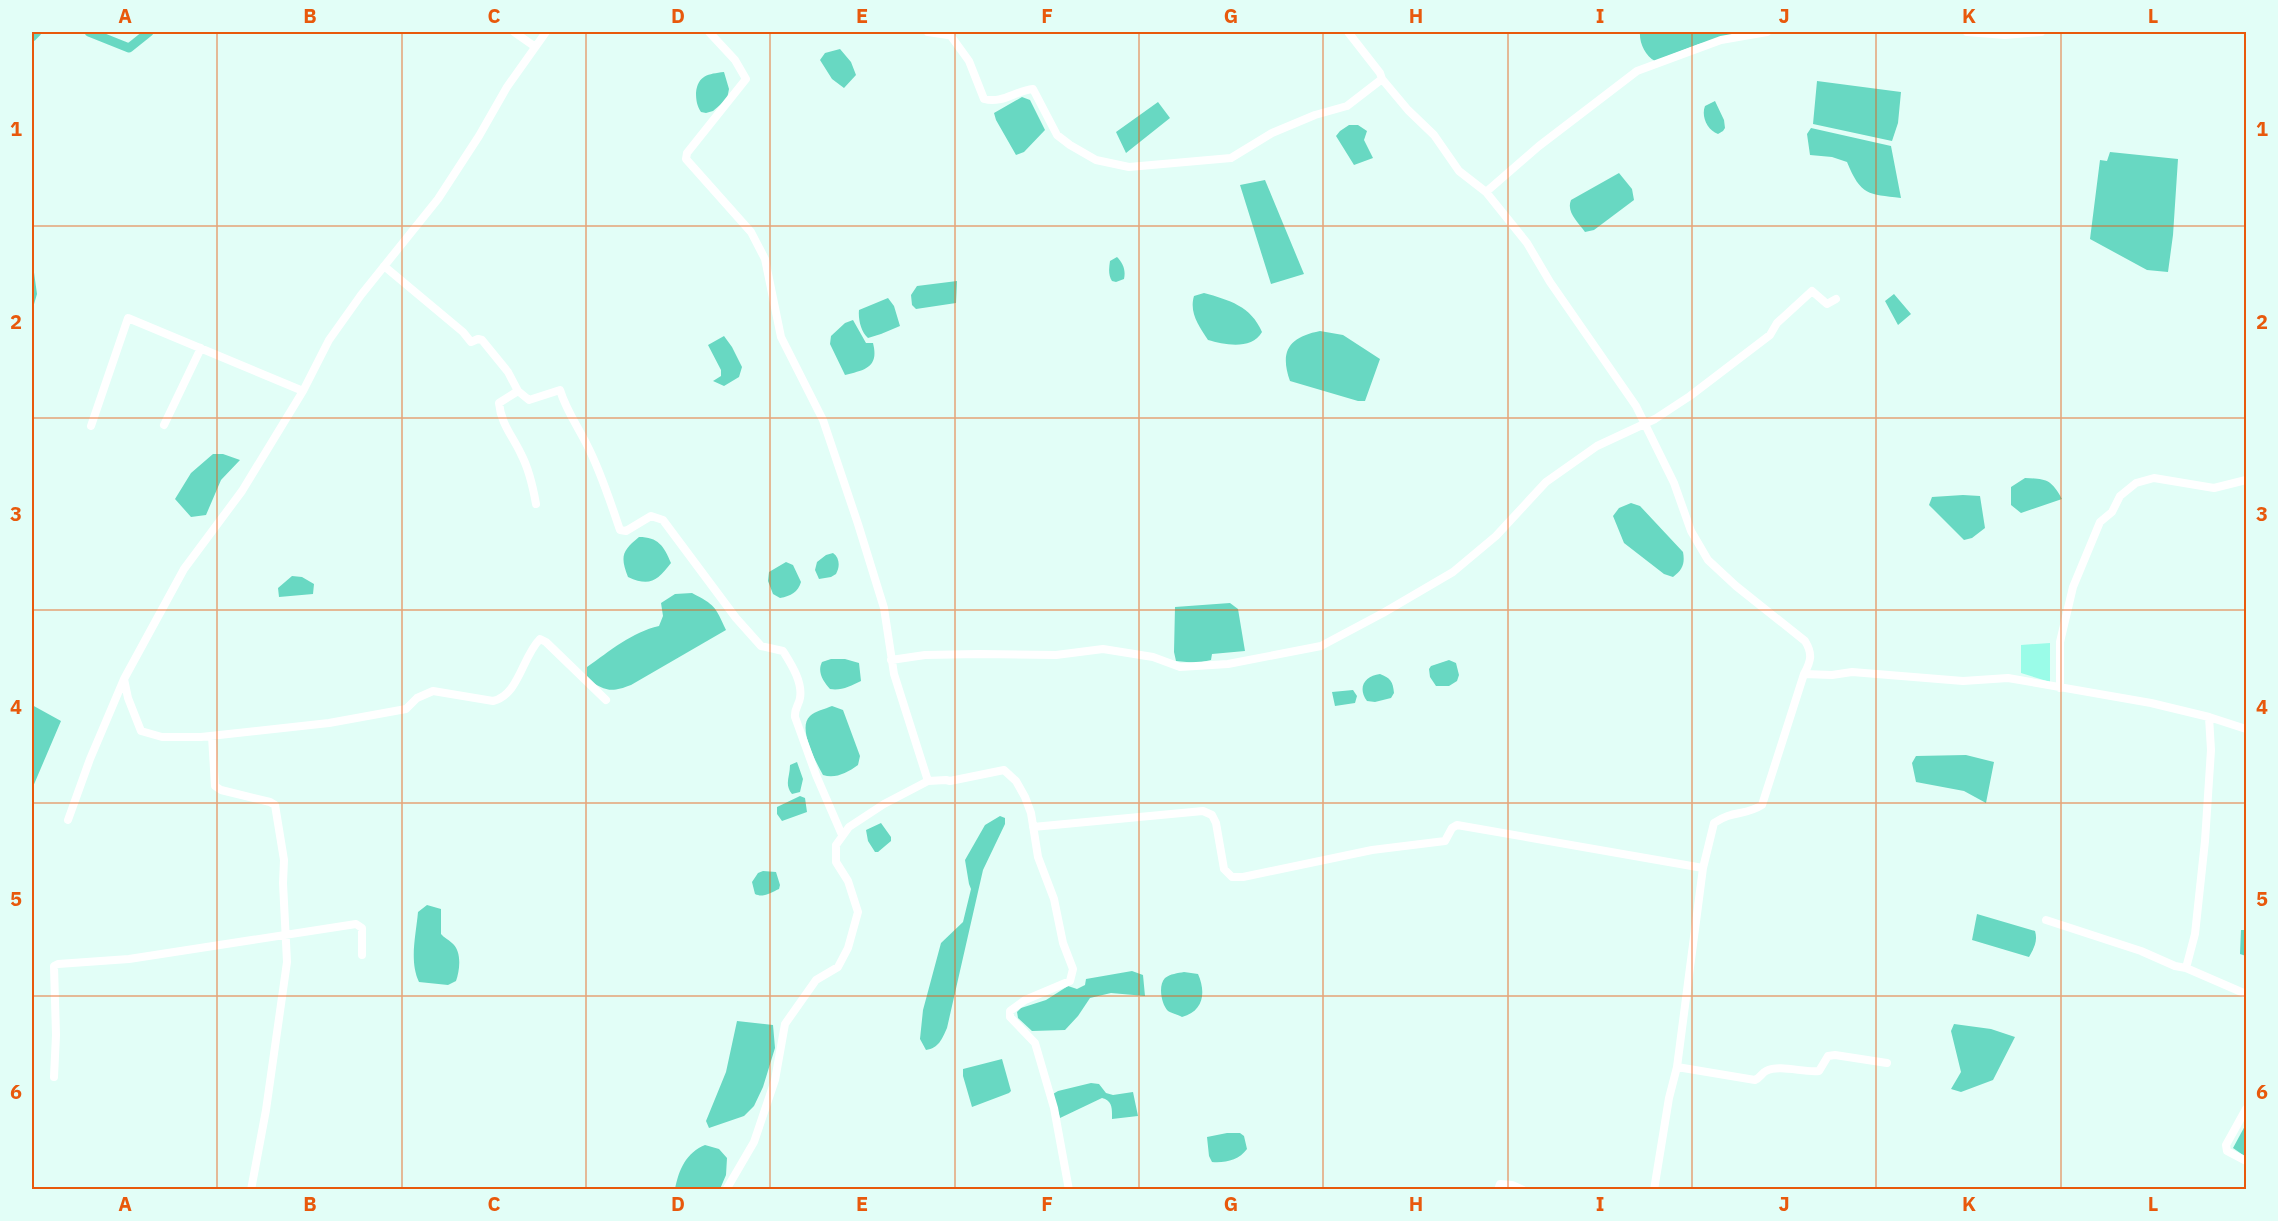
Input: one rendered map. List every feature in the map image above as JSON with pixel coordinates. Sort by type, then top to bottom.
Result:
[{"type":"street","points":[[514,32],[534,46]]},
{"type":"street","points":[[68,820],[90,759],[124,679],[184,569],[242,491],[303,391],[329,340],[438,199],[480,136],[507,87],[546,32]]},
{"type":"street","points":[[709,32],[735,60],[746,79],[687,153],[686,159],[751,232],[765,259],[781,337],[823,420],[858,524],[884,608],[891,660],[897,684],[927,781]]},
{"type":"street","points":[[928,32],[948,33],[969,61],[984,99],[1000,100],[1023,90],[1033,90],[1057,135],[1096,160],[1129,167],[1231,158],[1272,133],[1315,115],[1347,106],[1382,79]]},
{"type":"street","points":[[1348,32],[1380,73],[1382,79],[1408,110],[1434,135],[1459,171],[1486,192],[1527,243],[1550,282],[1636,406],[1674,483],[1691,531],[1708,560],[1736,586],[1805,641],[1810,650],[1811,661],[1804,674],[1762,806],[1753,812],[1726,815],[1714,822],[1703,868],[1677,1067],[1669,1098],[1654,1190]]},
{"type":"street","points":[[1486,192],[1539,146],[1637,70],[1721,40],[1767,32]]},
{"type":"street","points":[[1966,32],[2005,35],[2041,32]]},
{"type":"street","points":[[384,266],[471,342],[482,340],[508,372],[518,391],[529,400],[560,390],[564,403],[588,447],[609,496],[620,530],[626,531],[651,516],[663,520],[736,618],[761,646],[783,651],[800,684],[800,697],[794,711],[795,717],[816,775],[834,812],[842,835]]},
{"type":"street","points":[[891,660],[925,655],[1056,655],[1103,649],[1153,657],[1180,667],[1228,664],[1321,646],[1453,572],[1496,536],[1546,482],[1597,446],[1655,419],[1690,396],[1770,335],[1777,323],[1812,291],[1827,304],[1836,299]]},
{"type":"street","points":[[91,426],[128,318],[303,391]]},
{"type":"street","points":[[164,425],[201,348]]},
{"type":"street","points":[[518,391],[499,403],[500,417],[522,455],[532,482],[536,504]]},
{"type":"street","points":[[2060,688],[2060,642],[2073,587],[2100,522],[2112,512],[2120,496],[2136,483],[2154,478],[2214,488],[2247,480]]},
{"type":"street","points":[[124,679],[128,698],[141,731],[162,737],[212,736],[329,723],[406,709],[417,698],[433,691],[493,701],[501,699],[509,693],[530,652],[540,639],[546,642],[606,700]]},
{"type":"street","points":[[1804,674],[1832,675],[1852,672],[1963,681],[2008,678],[2151,704],[2209,717],[2247,729]]},
{"type":"street","points":[[2186,968],[2195,934],[2205,841],[2211,750],[2209,717]]},
{"type":"street","points":[[212,736],[214,776],[217,788],[270,801],[277,810],[284,860],[287,962],[266,1110],[251,1190]]},
{"type":"street","points":[[726,1190],[754,1142],[775,1080],[785,1024],[816,980],[838,967],[848,948],[858,912],[848,881],[836,862],[836,845],[842,835],[849,827],[884,804],[927,781],[946,780],[950,782],[1004,770],[1016,781],[1025,797],[1038,856],[1054,899],[1063,943],[1073,969],[1070,981],[1025,1000],[1010,1011],[1010,1017],[1035,1043],[1054,1108],[1069,1190]]},
{"type":"street","points":[[1033,827],[1203,811],[1212,815],[1216,823],[1224,869],[1232,877],[1243,878],[1372,850],[1444,841],[1452,828],[1457,825],[1703,868]]},
{"type":"street","points":[[2046,920],[2141,951],[2247,994]]},
{"type":"street","points":[[54,1077],[56,1035],[54,966],[129,959],[356,924],[362,928],[362,956]]},
{"type":"street","points":[[1677,1067],[1755,1080],[1766,1071],[1782,1068],[1806,1072],[1820,1071],[1828,1056],[1835,1055],[1887,1063]]},
{"type":"street","points":[[2247,1109],[2226,1145],[2228,1151],[2247,1161]]},
{"type":"street","points":[[1498,1190],[1500,1184],[1512,1185],[1523,1190]]},
{"type":"shaded area","points":[[1640,32],[1759,32],[1699,44],[1655,61],[1643,48]]},
{"type":"shaded area","points":[[840,49],[851,62],[856,75],[844,88],[832,79],[820,60],[825,53]]},
{"type":"shaded area","points":[[724,72],[729,89],[727,99],[713,111],[701,112],[696,98],[699,82],[705,76]]},
{"type":"shaded area","points":[[1817,81],[1901,92],[1898,123],[1892,141],[1813,124]]},
{"type":"shaded area","points":[[1022,97],[1030,100],[1045,130],[1024,152],[1016,155],[994,113]]},
{"type":"shaded area","points":[[1715,101],[1724,120],[1725,128],[1718,134],[1708,126],[1704,118],[1705,106]]},
{"type":"shaded area","points":[[1158,102],[1170,118],[1126,153],[1116,132]]},
{"type":"shaded area","points":[[1349,125],[1358,125],[1367,131],[1364,140],[1373,158],[1354,165],[1336,136]]},
{"type":"shaded area","points":[[1811,128],[1891,146],[1901,198],[1867,191],[1857,181],[1847,162],[1832,157],[1810,155],[1807,134]]},
{"type":"shaded area","points":[[2110,152],[2178,159],[2168,272],[2147,270],[2090,239],[2100,160],[2107,161]]},
{"type":"shaded area","points":[[1619,173],[1632,189],[1634,200],[1594,230],[1585,232],[1571,213],[1571,200]]},
{"type":"shaded area","points":[[1265,180],[1304,274],[1271,284],[1240,185]]},
{"type":"shaded area","points":[[1117,257],[1125,276],[1124,279],[1116,282],[1112,281],[1109,269],[1110,261]]},
{"type":"shaded area","points":[[32,258],[37,294],[32,311]]},
{"type":"shaded area","points":[[957,281],[956,303],[916,309],[912,305],[911,295],[917,286]]},
{"type":"shaded area","points":[[1204,293],[1238,305],[1245,310],[1252,316],[1262,332],[1258,338],[1238,345],[1208,340],[1201,330],[1193,308],[1194,296]]},
{"type":"shaded area","points":[[1894,294],[1911,314],[1898,325],[1885,301]]},
{"type":"shaded area","points":[[888,298],[894,306],[900,326],[868,338],[860,325],[859,310]]},
{"type":"shaded area","points":[[853,320],[866,343],[873,343],[874,357],[865,369],[845,375],[830,344],[831,336],[845,323]]},
{"type":"shaded area","points":[[1320,331],[1343,335],[1380,359],[1365,401],[1358,401],[1290,381],[1286,361],[1290,347],[1301,337]]},
{"type":"shaded area","points":[[724,336],[742,367],[739,377],[724,386],[713,381],[721,376],[721,370],[708,345]]},
{"type":"shaded area","points":[[213,454],[223,454],[240,460],[221,480],[206,515],[191,517],[175,499],[191,473]]},
{"type":"shaded area","points":[[2025,478],[2047,481],[2055,487],[2062,499],[2021,513],[2011,505],[2011,487]]},
{"type":"shaded area","points":[[1980,496],[1985,528],[1972,538],[1964,540],[1929,505],[1932,497]]},
{"type":"shaded area","points":[[1631,503],[1640,506],[1683,552],[1682,566],[1673,577],[1664,574],[1624,543],[1613,516],[1619,508]]},
{"type":"shaded area","points":[[639,537],[646,537],[660,544],[671,563],[657,578],[648,582],[628,577],[625,570],[624,554]]},
{"type":"shaded area","points":[[833,553],[839,563],[836,574],[819,579],[815,570],[817,562]]},
{"type":"shaded area","points":[[786,562],[793,565],[801,582],[794,593],[780,598],[773,594],[768,581],[769,572]]},
{"type":"shaded area","points":[[292,576],[302,577],[314,584],[313,594],[279,597],[278,588]]},
{"type":"shaded area","points":[[692,593],[714,607],[726,630],[624,688],[608,690],[587,679],[587,667],[630,637],[659,626],[663,616],[661,603],[675,594]]},
{"type":"shaded area","points":[[1230,603],[1238,609],[1245,651],[1212,654],[1211,660],[1197,663],[1176,661],[1174,652],[1175,607]]},
{"type":"shaded area","points":[[2050,643],[2050,682],[2021,673],[2021,645]]},
{"type":"shaded area","points":[[831,659],[845,659],[859,663],[861,681],[842,689],[830,689],[823,680],[820,669],[822,662]]},
{"type":"shaded area","points":[[1449,660],[1456,663],[1459,675],[1457,681],[1449,686],[1436,686],[1430,677],[1429,669],[1431,666]]},
{"type":"shaded area","points":[[1380,674],[1390,680],[1394,693],[1391,698],[1375,702],[1367,701],[1363,691],[1364,683],[1370,677]]},
{"type":"shaded area","points":[[1353,690],[1357,696],[1355,703],[1335,706],[1332,692]]},
{"type":"shaded area","points":[[32,705],[61,721],[32,789]]},
{"type":"shaded area","points":[[832,706],[843,710],[860,756],[858,765],[836,776],[823,775],[809,745],[806,728],[810,716]]},
{"type":"shaded area","points":[[1966,755],[1994,762],[1986,803],[1964,791],[1916,782],[1912,763],[1916,756]]},
{"type":"shaded area","points":[[797,762],[803,779],[800,792],[792,794],[788,784],[790,765]]},
{"type":"shaded area","points":[[800,796],[805,798],[807,812],[782,821],[777,814],[777,807]]},
{"type":"shaded area","points":[[1000,816],[1005,818],[1005,824],[983,870],[947,1028],[937,1045],[926,1050],[920,1039],[923,1010],[941,943],[963,922],[971,889],[965,860],[985,825]]},
{"type":"shaded area","points":[[881,823],[891,837],[891,841],[875,852],[868,841],[866,830]]},
{"type":"shaded area","points":[[776,872],[780,885],[779,889],[773,892],[758,895],[755,894],[752,882],[758,873]]},
{"type":"shaded area","points":[[427,905],[441,909],[441,934],[455,946],[459,956],[456,981],[448,985],[419,982],[416,974],[414,948],[418,912]]},
{"type":"shaded area","points":[[1977,914],[2035,931],[2036,941],[2029,957],[1972,940]]},
{"type":"shaded area","points":[[2241,930],[2246,930],[2246,956],[2240,954]]},
{"type":"shaded area","points":[[1132,971],[1143,975],[1145,996],[1111,993],[1090,998],[1065,1030],[1032,1031],[1018,1018],[1017,1012],[1021,1008],[1046,1000],[1068,986],[1077,989],[1085,985],[1086,979]]},
{"type":"shaded area","points":[[1184,972],[1198,974],[1202,994],[1199,1006],[1182,1017],[1169,1012],[1162,999],[1161,990],[1165,978]]},
{"type":"shaded area","points":[[737,1021],[773,1025],[775,1048],[763,1087],[754,1106],[744,1116],[709,1128],[706,1121],[726,1072]]},
{"type":"shaded area","points":[[1954,1024],[1991,1029],[2015,1037],[1993,1080],[1961,1092],[1951,1089],[1961,1072],[1951,1031]]},
{"type":"shaded area","points":[[1002,1059],[1011,1091],[972,1107],[963,1069]]},
{"type":"shaded area","points":[[1091,1083],[1099,1084],[1106,1093],[1113,1095],[1133,1092],[1138,1116],[1112,1119],[1110,1103],[1102,1098],[1060,1118],[1053,1094]]},
{"type":"shaded area","points":[[2246,1124],[2246,1157],[2233,1148]]},
{"type":"shaded area","points":[[1240,1133],[1244,1136],[1247,1149],[1232,1160],[1212,1162],[1207,1137]]},
{"type":"shaded area","points":[[705,1145],[719,1149],[727,1158],[726,1175],[720,1189],[675,1189],[684,1162],[693,1152]]},
{"type":"waterway","points":[[32,37],[37,32]]},
{"type":"waterway","points":[[89,32],[129,48],[149,32]]}]
